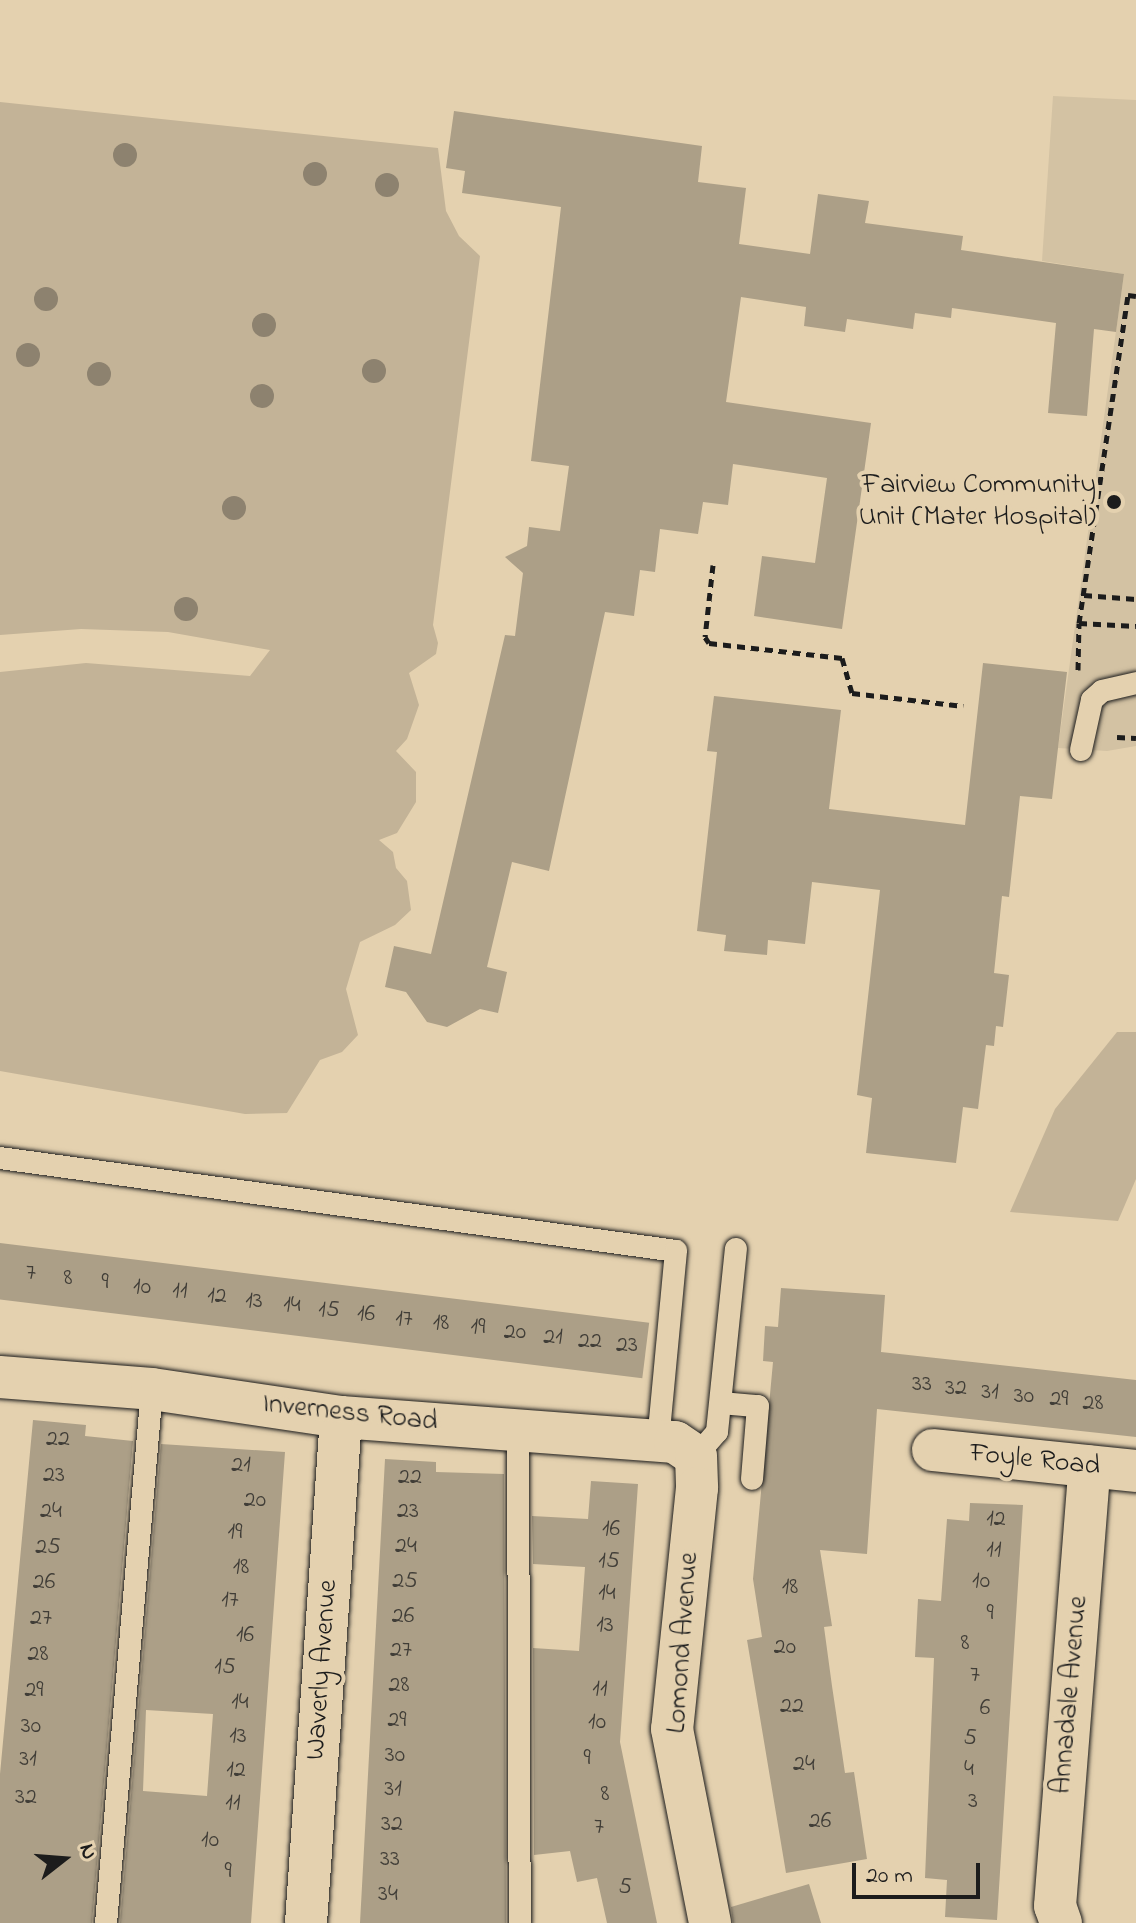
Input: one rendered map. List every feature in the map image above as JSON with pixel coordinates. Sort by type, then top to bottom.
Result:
[{"type":"street","name":"Inverness Road","points":[[0,1377],[152,1389],[341,1417],[675,1442],[696,1456]]},
{"type":"street","name":"Waverly Avenue","points":[[306,1923],[341,1417]]},
{"type":"street","name":"Foyle Road","points":[[933,1450],[1136,1471]]},
{"type":"street","name":"Lomond Avenue","points":[[696,1456],[697,1488],[672,1729],[710,1923]]},
{"type":"street","name":"Annadale Avenue","points":[[1061,1923],[1055,1906],[1090,1466]]},
{"type":"lane","points":[[1081,750],[1085,714],[1102,691],[1136,683]]},
{"type":"lane","points":[[0,1158],[676,1251],[658,1441]]},
{"type":"lane","points":[[696,1456],[717,1432],[736,1249]]},
{"type":"lane","points":[[106,1923],[152,1389]]},
{"type":"lane","points":[[721,1403],[758,1406],[752,1479]]},
{"type":"lane","points":[[518,1428],[520,1923]]},
{"type":"path","points":[[1085,714],[1086,688],[1076,660],[1079,623],[1128,295],[1136,296]]},
{"type":"path","points":[[713,565],[705,637],[709,643],[842,658],[852,693],[963,706]]},
{"type":"path","points":[[1084,595],[1136,599]]},
{"type":"path","points":[[1079,623],[1136,626]]},
{"type":"shaded area","name":"Fairview Community Unit (Mater Hospital)","points":[[1053,96],[1136,100],[1136,746],[1107,751],[1058,748],[1124,274],[1042,261]]},
{"type":"shaded area","points":[[0,102],[438,148],[446,211],[459,236],[480,256],[433,625],[438,643],[436,654],[409,673],[419,705],[407,739],[396,751],[416,772],[416,802],[397,833],[379,840],[393,852],[396,868],[407,881],[411,910],[395,925],[360,942],[346,989],[358,1035],[342,1052],[320,1060],[287,1113],[245,1114],[0,1071],[0,672],[86,663],[250,676],[270,650],[168,632],[81,629],[0,635]]},
{"type":"shaded area","points":[[1117,1032],[1136,1032],[1136,1179],[1118,1221],[1010,1212],[1055,1109]]},
{"type":"building","points":[[454,111],[702,146],[698,182],[746,188],[739,244],[810,254],[818,194],[869,201],[865,223],[963,236],[961,250],[1124,274],[1116,332],[1094,329],[1087,416],[1048,413],[1056,323],[952,308],[951,318],[915,313],[913,329],[847,319],[845,332],[804,326],[806,307],[741,297],[726,402],[871,423],[842,629],[754,616],[762,556],[815,563],[827,478],[733,464],[728,505],[703,502],[698,534],[660,529],[655,572],[640,570],[634,616],[605,612],[549,871],[512,862],[487,967],[507,972],[498,1013],[480,1009],[447,1027],[427,1022],[406,992],[385,987],[394,946],[431,954],[505,635],[515,636],[523,573],[505,557],[527,546],[529,527],[560,531],[569,466],[531,461],[561,207],[462,193],[465,171],[446,168]]},
{"type":"building","points":[[983,663],[1067,672],[1052,799],[1020,796],[1009,897],[1002,896],[994,973],[1009,975],[1003,1027],[996,1026],[994,1046],[986,1045],[978,1109],[963,1107],[956,1163],[866,1153],[872,1098],[857,1095],[880,890],[812,882],[805,944],[768,940],[767,955],[724,951],[726,935],[697,931],[717,752],[707,751],[714,696],[841,710],[829,809],[965,825]]},
{"type":"building","points":[[0,1243],[649,1323],[642,1378],[0,1299]]},
{"type":"building","points":[[781,1288],[885,1295],[881,1352],[1136,1380],[1136,1437],[877,1409],[867,1554],[820,1550],[832,1626],[824,1627],[845,1773],[854,1772],[867,1859],[786,1873],[747,1640],[762,1637],[753,1579],[773,1362],[763,1361],[765,1326],[778,1327]]},
{"type":"building","points":[[33,1420],[86,1425],[85,1436],[133,1441],[92,1923],[0,1923],[0,1774]]},
{"type":"building","points":[[161,1444],[285,1452],[251,1923],[120,1923]],"holes":[[[146,1710],[213,1714],[207,1796],[143,1791]]]},
{"type":"building","points":[[385,1459],[436,1462],[436,1472],[504,1474],[506,1923],[360,1923]]},
{"type":"building","points":[[591,1481],[638,1484],[620,1742],[657,1923],[607,1923],[597,1878],[577,1882],[570,1851],[534,1855],[533,1648],[579,1651],[585,1567],[533,1564],[532,1516],[588,1519]]},
{"type":"building","points":[[970,1503],[1023,1505],[997,1920],[945,1917],[947,1880],[925,1878],[934,1658],[915,1657],[918,1599],[941,1601],[947,1519],[969,1521]]},
{"type":"building","points":[[809,1884],[821,1923],[733,1923],[731,1907]]},
{"type":"place","name":"Fairview Community Unit (Mater Hospital)","points":[[1114,502]]}]
